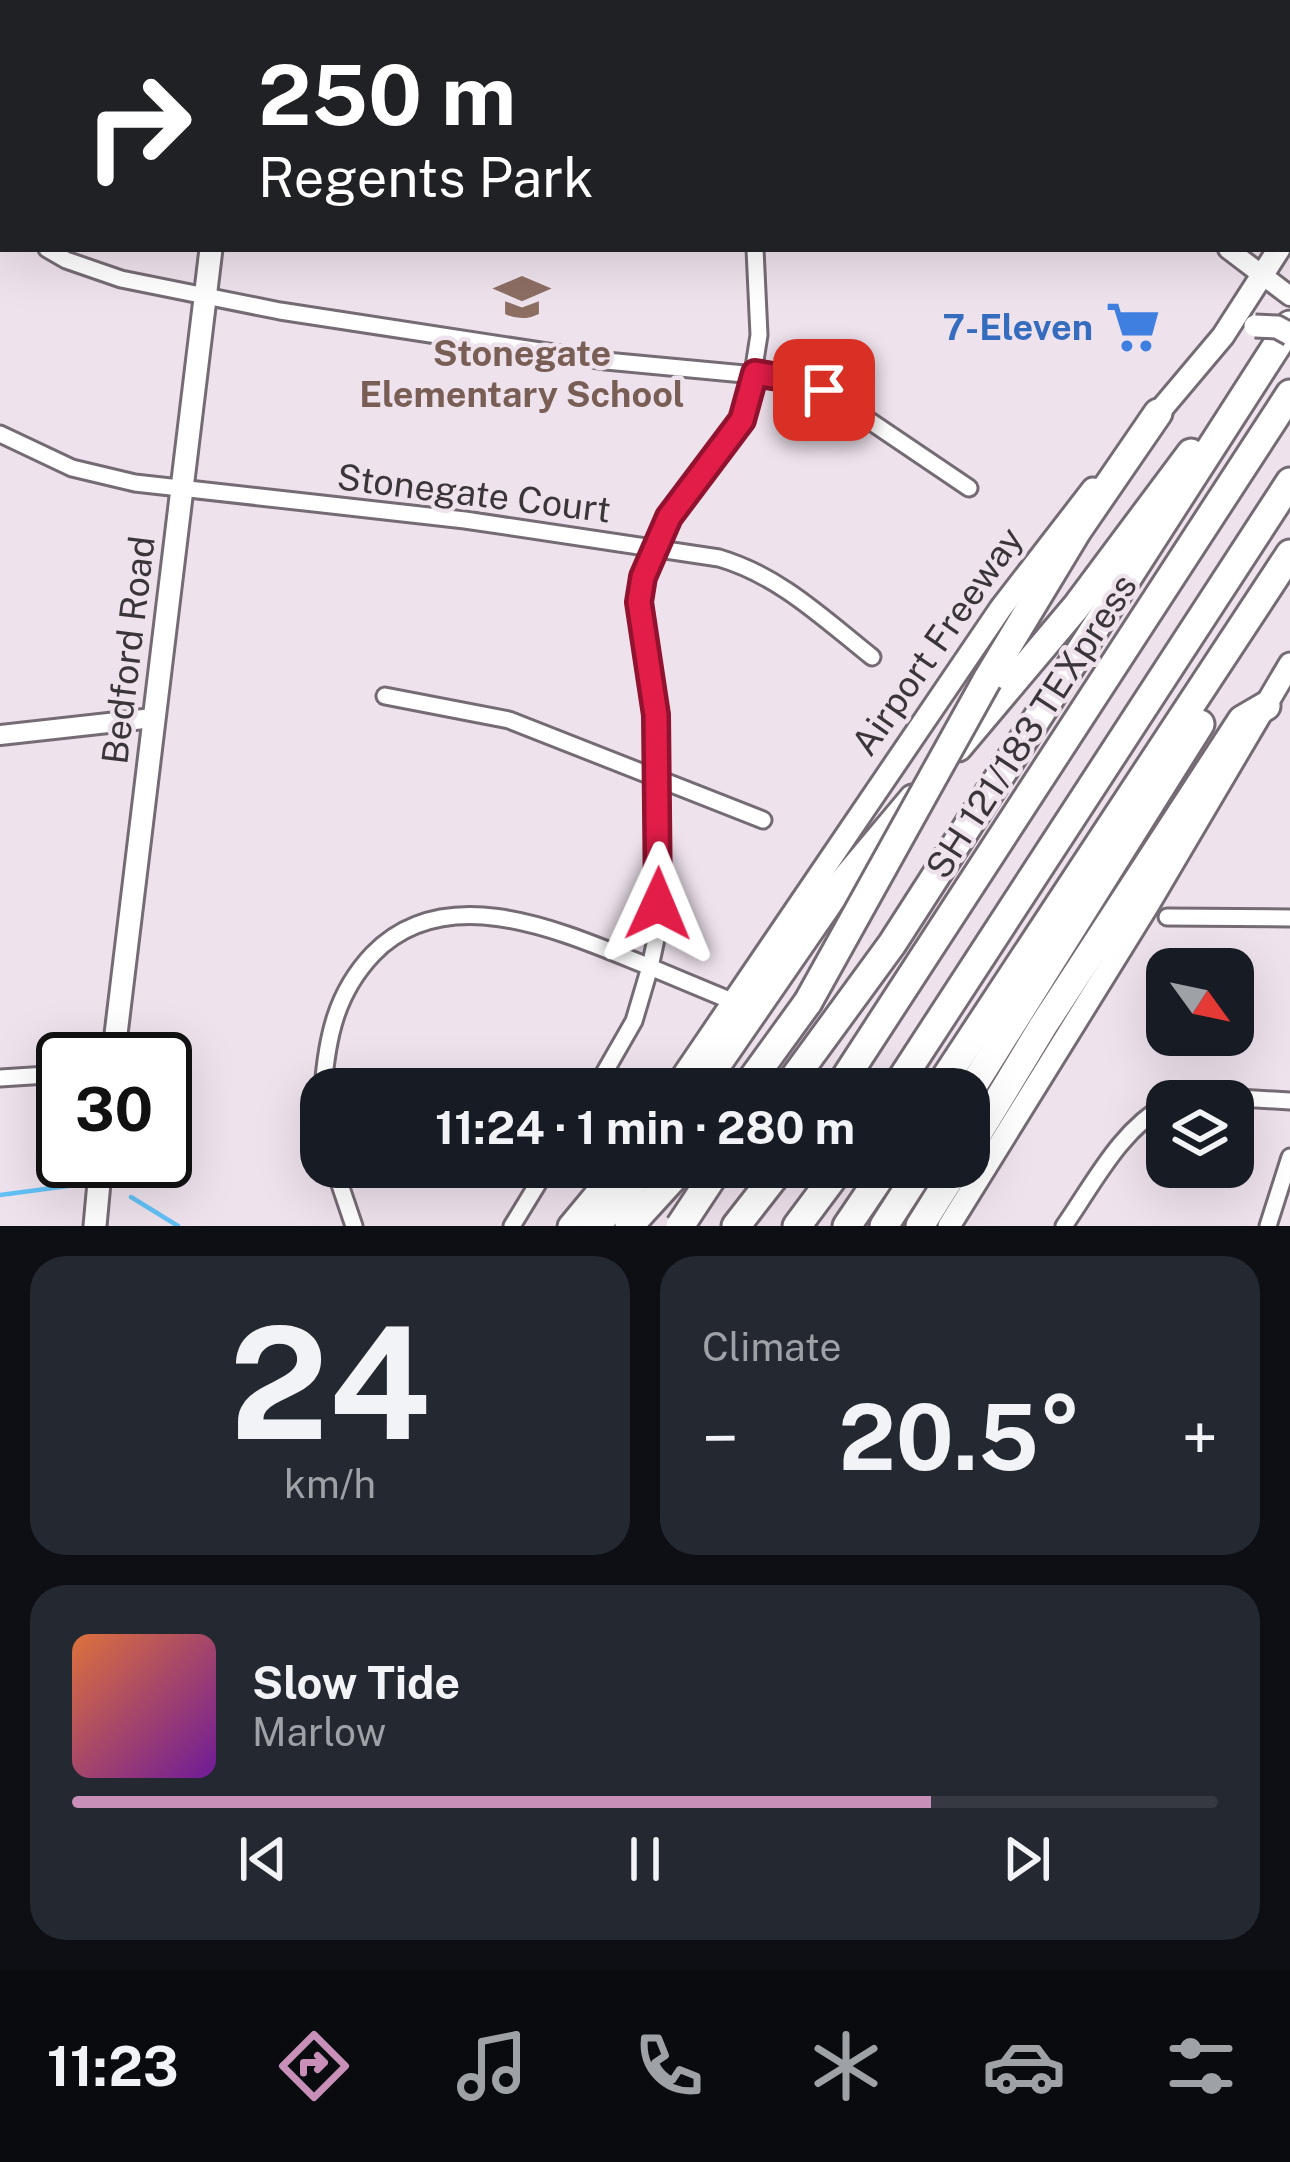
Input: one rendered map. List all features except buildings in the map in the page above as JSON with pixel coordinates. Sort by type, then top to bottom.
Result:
[{"type":"highway","points":[[801,1068],[892,944],[1290,330]]},
{"type":"highway","name":"SH 121/183 TEXpress","points":[[852,1068],[1287,398]]},
{"type":"highway","points":[[714,1068],[840,886],[1076,607],[1203,436],[1241,405]]},
{"type":"highway","points":[[776,1068],[986,680],[1077,531],[1158,413]]},
{"type":"highway","points":[[910,1068],[1290,482]]},
{"type":"highway","points":[[952,1068],[1290,554]]},
{"type":"highway","points":[[984,1068],[1226,682],[1231,644]]},
{"type":"highway","points":[[990,1113],[1242,720],[1266,706]]},
{"type":"highway","points":[[760,1068],[808,1002]]},
{"type":"highway","points":[[596,1226],[628,1188]]},
{"type":"highway","points":[[629,1226],[664,1188]]},
{"type":"highway","points":[[676,1226],[705,1188]]},
{"type":"highway","points":[[736,1226],[766,1188]]},
{"type":"highway","points":[[797,1226],[825,1188]]},
{"type":"highway","points":[[847,1226],[873,1188]]},
{"type":"highway","points":[[884,1226],[908,1188]]},
{"type":"highway","points":[[920,1226],[944,1188]]},
{"type":"main road","name":"Bedford Road","points":[[115,1032],[211,252]]},
{"type":"main road","name":"Airport Freeway","points":[[688,1068],[1001,608],[1064,522],[1223,336],[1282,252]]},
{"type":"main road","points":[[1223,336],[1255,326],[1290,330]]},
{"type":"main road","points":[[949,1226],[1290,664]]},
{"type":"main road","points":[[95,1226],[99,1188]]},
{"type":"main road","points":[[569,1226],[601,1188]]},
{"type":"street","points":[[52,252],[121,279],[454,340],[796,380],[824,390],[969,488]]},
{"type":"street","points":[[607,1068],[634,1021],[656,939],[660,868],[654,692],[639,602],[655,547],[686,490],[742,420],[759,335],[754,252]]},
{"type":"street","points":[[1231,252],[1290,296]]},
{"type":"street","name":"Stonegate Court","points":[[0,434],[84,472],[655,547],[754,568],[872,657]]},
{"type":"street","points":[[385,696],[509,720],[763,820]]},
{"type":"street","points":[[0,735],[153,718]]},
{"type":"street","points":[[327,1068],[337,1006],[356,972],[384,944],[413,926],[464,915],[517,921],[582,940],[734,1002]]},
{"type":"street","points":[[1167,917],[1290,918]]},
{"type":"street","points":[[0,1078],[36,1076]]},
{"type":"street","points":[[1254,1098],[1290,1100]]},
{"type":"street","points":[[1064,1226],[1119,1146],[1146,1120]]},
{"type":"street","points":[[1268,1226],[1290,1157]]},
{"type":"street","points":[[341,1188],[354,1226]]},
{"type":"street","points":[[512,1226],[535,1188]]},
{"type":"waterway","points":[[0,1195],[53,1188]]},
{"type":"waterway","points":[[131,1197],[178,1226]]},
{"type":"place","name":"Stonegate Elementary School","points":[[522,297]]},
{"type":"place","name":"7-Eleven","points":[[1133,327]]},
{"type":"route","points":[[658,904],[656,715],[639,602],[643,577],[686,490],[742,420],[755,373],[824,390]]}]
